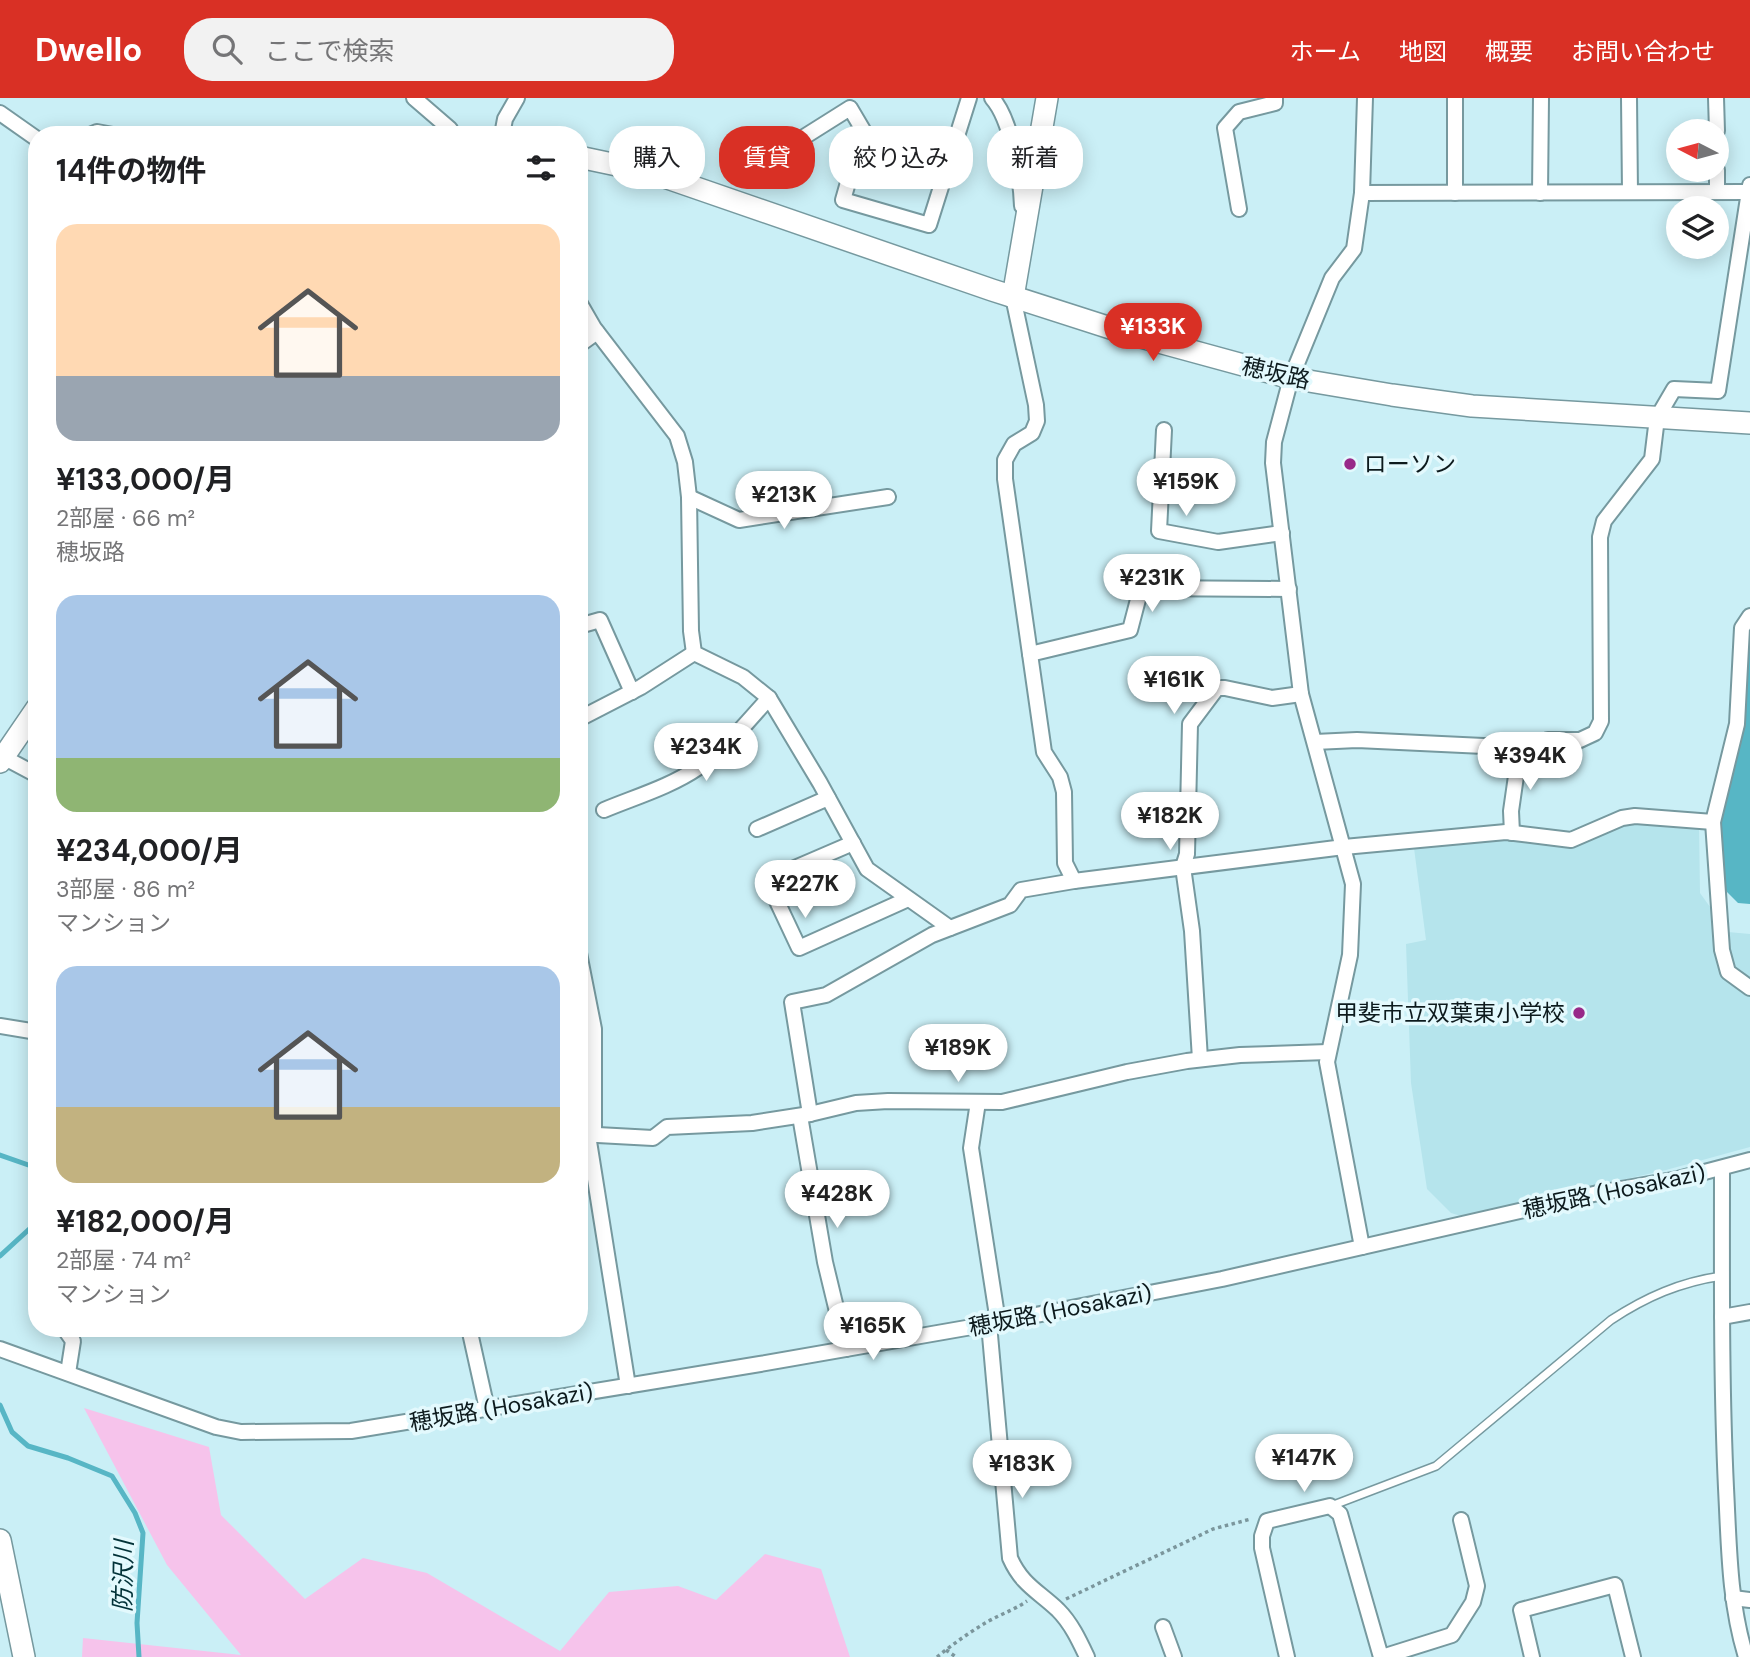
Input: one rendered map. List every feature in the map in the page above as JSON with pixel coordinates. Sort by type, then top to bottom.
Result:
[{"type":"main road","points":[[1013,297],[1048,98]]},
{"type":"main road","name":"穂坂路","points":[[588,159],[663,177],[1126,333],[1291,379],[1472,406],[1750,424]]},
{"type":"main road","points":[[2,755],[28,720]]},
{"type":"main road","points":[[0,1540],[24,1657]]},
{"type":"street","points":[[414,98],[443,126]]},
{"type":"street","points":[[504,126],[517,98]]},
{"type":"street","points":[[815,130],[850,108],[863,130],[843,200],[929,225],[969,98]]},
{"type":"street","points":[[992,98],[998,104],[1013,147],[1021,185],[1022,242]]},
{"type":"street","points":[[1239,209],[1225,128],[1239,112],[1275,103],[1275,98]]},
{"type":"street","points":[[1363,1247],[1327,1062],[1350,955],[1353,884],[1301,694],[1273,463],[1274,442],[1291,379],[1332,278],[1354,248],[1362,193],[1365,98]]},
{"type":"street","points":[[1455,98],[1455,193]]},
{"type":"street","points":[[1540,193],[1541,98]]},
{"type":"street","points":[[1629,98],[1630,192]]},
{"type":"street","points":[[1716,98],[1717,119]]},
{"type":"street","points":[[0,113],[28,133]]},
{"type":"street","points":[[1717,182],[1717,192]]},
{"type":"street","points":[[1315,742],[1357,740],[1525,748],[1548,740],[1580,740],[1595,733],[1601,721],[1600,537],[1604,521],[1652,459],[1657,418],[1674,389],[1718,391],[1749,188],[1717,192],[1362,193]]},
{"type":"street","points":[[1013,297],[1037,421],[1032,433],[1014,444],[1005,460],[1005,479],[1044,752],[1060,777],[1064,792],[1065,863],[1074,881]]},
{"type":"street","points":[[588,317],[677,436],[685,462],[689,497],[691,631],[694,653]]},
{"type":"street","points":[[588,338],[597,332]]},
{"type":"street","points":[[1164,430],[1159,531],[1218,542],[1282,534]]},
{"type":"street","points":[[689,497],[739,520],[888,497]]},
{"type":"street","points":[[1030,654],[1130,629],[1141,588],[1289,589]]},
{"type":"street","points":[[1750,616],[1742,628],[1737,724],[1713,822],[1722,950],[1728,972],[1750,988]]},
{"type":"street","points":[[588,623],[600,620],[632,692]]},
{"type":"street","points":[[588,714],[632,692],[694,653]]},
{"type":"street","points":[[694,653],[743,677],[769,698],[867,869],[950,928]]},
{"type":"street","points":[[1200,1059],[1192,931],[1183,867],[1187,854],[1190,724],[1217,688],[1272,698],[1301,694]]},
{"type":"street","points":[[604,810],[659,788],[698,768],[731,740],[769,698]]},
{"type":"street","points":[[1512,833],[1510,811],[1520,748]]},
{"type":"street","points":[[2,755],[28,770]]},
{"type":"street","points":[[757,829],[828,798]]},
{"type":"street","points":[[846,1349],[825,1262],[792,1002],[826,995],[932,935],[1010,905],[1021,890],[1344,847],[1512,833],[1571,840],[1622,818],[1635,816],[1713,822]]},
{"type":"street","points":[[853,843],[767,880],[799,948],[908,899]]},
{"type":"street","points":[[588,999],[594,1029],[588,1120]]},
{"type":"street","points":[[0,1026],[28,1031]]},
{"type":"street","points":[[588,1135],[653,1138],[667,1127],[752,1123],[805,1115],[856,1103],[1002,1102],[1127,1072],[1200,1059],[1328,1052]]},
{"type":"street","points":[[978,1102],[971,1148],[993,1323],[1010,1558],[1017,1574],[1052,1605],[1073,1630],[1087,1657]]},
{"type":"street","points":[[588,1141],[628,1386]]},
{"type":"street","name":"穂坂路 (Hosakazi)","points":[[0,1349],[216,1427],[240,1432],[351,1431],[846,1349],[1222,1279],[1598,1193],[1678,1179],[1750,1160]]},
{"type":"street","points":[[1722,1168],[1725,1462],[1733,1598],[1746,1657]]},
{"type":"street","points":[[1722,1317],[1750,1312]]},
{"type":"street","points":[[68,1373],[73,1341],[70,1337]]},
{"type":"street","points":[[471,1337],[487,1409]]},
{"type":"street","points":[[1287,1657],[1262,1548],[1262,1536],[1267,1521],[1331,1506],[1340,1514],[1381,1657],[1452,1635],[1473,1602],[1478,1586],[1461,1520]]},
{"type":"street","points":[[1532,1657],[1521,1610],[1615,1585],[1633,1657]]},
{"type":"street","points":[[1733,1598],[1750,1600]]},
{"type":"street","points":[[1163,1628],[1174,1657]]},
{"type":"lane","points":[[1331,1506],[1436,1466],[1611,1320],[1638,1302],[1694,1280],[1722,1276]]},
{"type":"path","points":[[1052,1605],[1213,1529],[1254,1518],[1267,1521]]},
{"type":"path","points":[[937,1657],[990,1620],[1013,1611],[1037,1593]]},
{"type":"path","points":[[946,1650],[956,1657]]},
{"type":"shaded area","name":"甲斐市立双葉東小学校","points":[[1631,821],[1699,826],[1700,893],[1728,932],[1750,934],[1750,1147],[1666,1170],[1461,1216],[1451,1213],[1427,1189],[1411,1083],[1406,944],[1426,940],[1414,848],[1509,838],[1572,848]]},
{"type":"shaded area","points":[[84,1408],[209,1447],[221,1515],[305,1599],[363,1558],[427,1573],[560,1651],[609,1592],[678,1586],[716,1600],[765,1554],[821,1569],[850,1657],[82,1657],[83,1638],[241,1655],[167,1565]]},
{"type":"water","points":[[1750,638],[1750,904],[1738,903],[1722,887],[1722,821],[1737,643]]},
{"type":"waterway","name":"防沢川","points":[[0,1155],[28,1165]]},
{"type":"waterway","name":"防沢川","points":[[0,1256],[28,1230]]},
{"type":"waterway","name":"防沢川","points":[[0,1405],[12,1432],[28,1446],[68,1458],[112,1476],[135,1513],[143,1533],[137,1623],[139,1657]]},
{"type":"place","name":"ローソン","points":[[1350,464]]},
{"type":"place","name":"甲斐市立双葉東小学校","points":[[1579,1013]]}]
